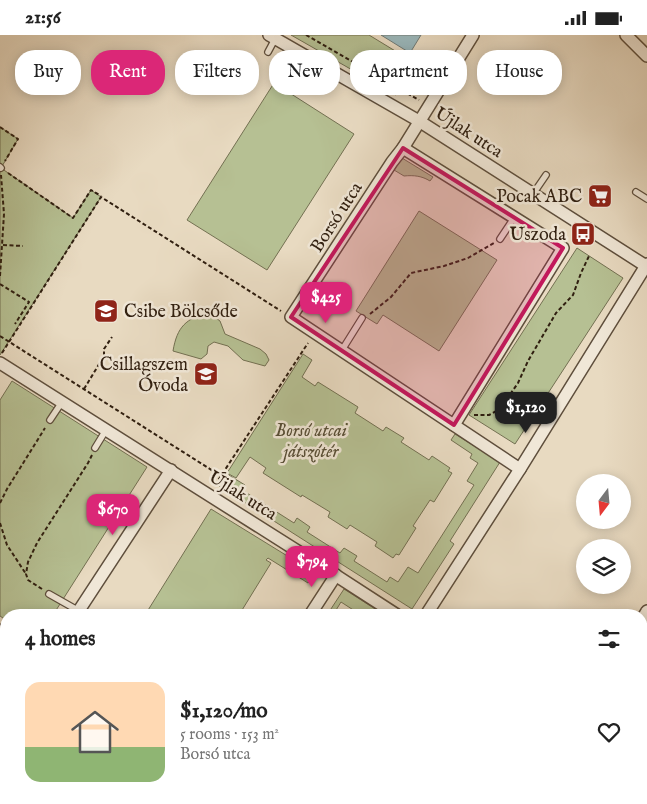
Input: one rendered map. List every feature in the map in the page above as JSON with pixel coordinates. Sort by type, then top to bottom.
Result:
[{"type":"street","name":"Borsó utca","points":[[463,50],[472,35]]},
{"type":"street","points":[[626,35],[647,56]]},
{"type":"street","name":"Újlak utca","points":[[272,37],[419,121],[647,265]]},
{"type":"street","name":"Borsó utca","points":[[292,317],[403,148],[435,95]]},
{"type":"street","points":[[403,148],[563,247],[454,425]]},
{"type":"street","points":[[430,609],[647,265]]},
{"type":"street","points":[[292,317],[520,469]]},
{"type":"street","name":"Újlak utca","points":[[1,363],[388,609]]},
{"type":"street","points":[[80,609],[171,470]]},
{"type":"street","points":[[314,609],[336,575]]},
{"type":"lane","points":[[268,52],[272,37]]},
{"type":"lane","points":[[533,194],[546,175]]},
{"type":"lane","points":[[636,193],[647,199]]},
{"type":"lane","points":[[500,239],[514,217]]},
{"type":"lane","points":[[342,351],[362,318]]},
{"type":"lane","points":[[50,420],[62,402]]},
{"type":"lane","points":[[95,448],[106,430]]},
{"type":"lane","points":[[49,594],[71,609]]},
{"type":"path","points":[[306,35],[350,60]]},
{"type":"path","points":[[411,95],[429,106]]},
{"type":"path","points":[[0,127],[18,139],[0,168],[4,215],[0,276]]},
{"type":"path","points":[[0,168],[73,218],[91,190],[292,317]]},
{"type":"path","points":[[1,363],[9,342],[24,317],[102,197]]},
{"type":"path","points":[[362,318],[371,314],[392,297],[411,273],[444,266],[468,258],[500,239]]},
{"type":"path","points":[[2,245],[23,247]]},
{"type":"path","points":[[454,425],[469,415],[489,415],[500,409],[518,383],[528,361],[556,313],[573,295],[589,256]]},
{"type":"path","points":[[0,283],[29,301],[15,324]]},
{"type":"path","points":[[20,315],[24,317]]},
{"type":"path","points":[[209,495],[314,332]]},
{"type":"path","points":[[0,336],[221,476]]},
{"type":"path","points":[[84,389],[104,356],[104,349],[112,337]]},
{"type":"path","points":[[0,503],[50,420]]},
{"type":"path","points":[[26,574],[28,562],[37,543],[88,463],[95,448]]},
{"type":"path","points":[[0,523],[7,545],[28,580],[49,594]]},
{"type":"highlighted area","points":[[403,148],[563,248],[454,425],[291,317]]},
{"type":"green space","points":[[291,35],[369,35],[394,50],[350,50],[350,69],[340,63],[340,50],[317,50]]},
{"type":"green space","points":[[269,91],[269,95],[293,95],[354,134],[267,270],[187,220]]},
{"type":"green space","points":[[0,127],[18,139],[1,168],[73,218],[91,190],[101,197],[0,355]]},
{"type":"green space","points":[[402,158],[433,177],[430,181],[418,176],[404,176],[394,170],[397,161]]},
{"type":"green space","points":[[419,211],[497,260],[439,351],[383,315],[377,324],[356,311]]},
{"type":"green space","points":[[577,248],[623,278],[515,444],[469,415]]},
{"type":"green space","points":[[209,313],[220,321],[225,334],[260,349],[266,354],[269,360],[265,366],[243,360],[228,346],[214,342],[208,346],[207,354],[201,359],[173,351],[177,336],[184,325],[194,318]]},
{"type":"green space","name":"Borsó utcai játszótér","points":[[303,354],[312,360],[302,377],[315,386],[318,382],[358,407],[355,413],[383,431],[386,427],[404,438],[401,442],[429,460],[432,456],[450,468],[448,471],[452,473],[434,502],[430,500],[413,526],[416,528],[399,555],[396,554],[393,558],[375,546],[377,542],[350,525],[347,529],[328,517],[330,512],[302,495],[301,497],[263,473],[266,468],[250,457],[236,478],[227,473]]},
{"type":"green space","points":[[12,381],[147,467],[57,609],[0,609],[0,400]]},
{"type":"green space","points":[[455,434],[500,462],[450,541],[454,544],[412,609],[219,486],[227,474],[245,485],[242,490],[294,523],[297,518],[310,527],[307,532],[340,553],[344,548],[357,556],[354,561],[387,582],[390,577],[398,582],[408,567],[418,573],[474,485],[467,481],[478,463],[470,458],[472,454],[451,440]]},
{"type":"green space","points":[[211,509],[315,573],[308,583],[268,558],[266,560],[271,563],[243,609],[149,609]]},
{"type":"green space","points":[[344,589],[375,609],[352,609],[341,602],[337,609],[331,609]]},
{"type":"water","points":[[381,35],[421,35],[412,50],[405,50]]},
{"type":"place","name":"Pocak ABC","points":[[600,196]]},
{"type":"place","name":"Uszoda","points":[[583,234]]},
{"type":"place","name":"Csibe Bölcsőde","points":[[106,311]]},
{"type":"place","name":"Csillagszem Óvoda","points":[[206,374]]}]
